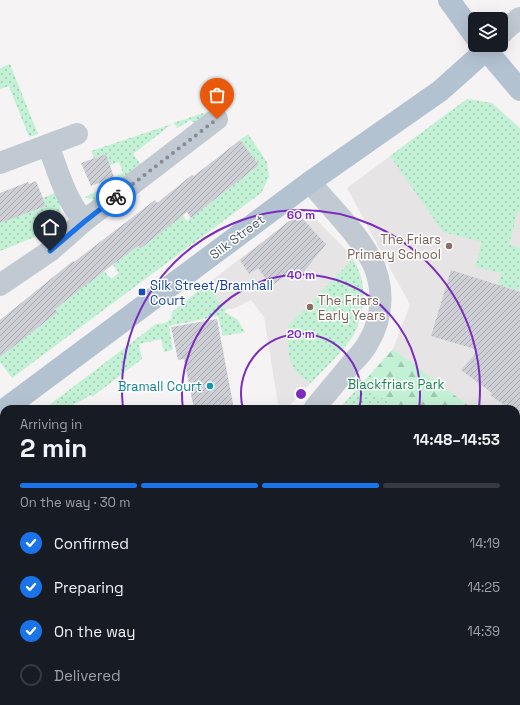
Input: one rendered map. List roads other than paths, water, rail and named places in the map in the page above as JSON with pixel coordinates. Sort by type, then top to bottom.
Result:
[{"type":"main road","points":[[449,0],[468,24]]},
{"type":"main road","name":"Silk Street","points":[[12,405],[310,182],[440,91],[477,52]]},
{"type":"main road","points":[[490,52],[520,90]]},
{"type":"street","points":[[508,27],[520,18]]},
{"type":"street","points":[[0,285],[44,255],[84,222],[217,119]]},
{"type":"street","points":[[0,163],[77,134]]},
{"type":"street","points":[[48,145],[69,199],[76,212],[84,222]]},
{"type":"street","points":[[310,182],[357,238],[370,257],[380,288],[380,316],[368,344],[317,405]]},
{"type":"place","name":"The Friars Primary School","points":[[449,246]]},
{"type":"place","name":"Silk Street/Bramhall Court","points":[[142,292]]},
{"type":"place","name":"The Friars Early Years","points":[[310,307]]},
{"type":"place","name":"Bramall Court","points":[[210,386]]},
{"type":"park label","name":"Blackfriars Park","points":[[396,384]]}]
